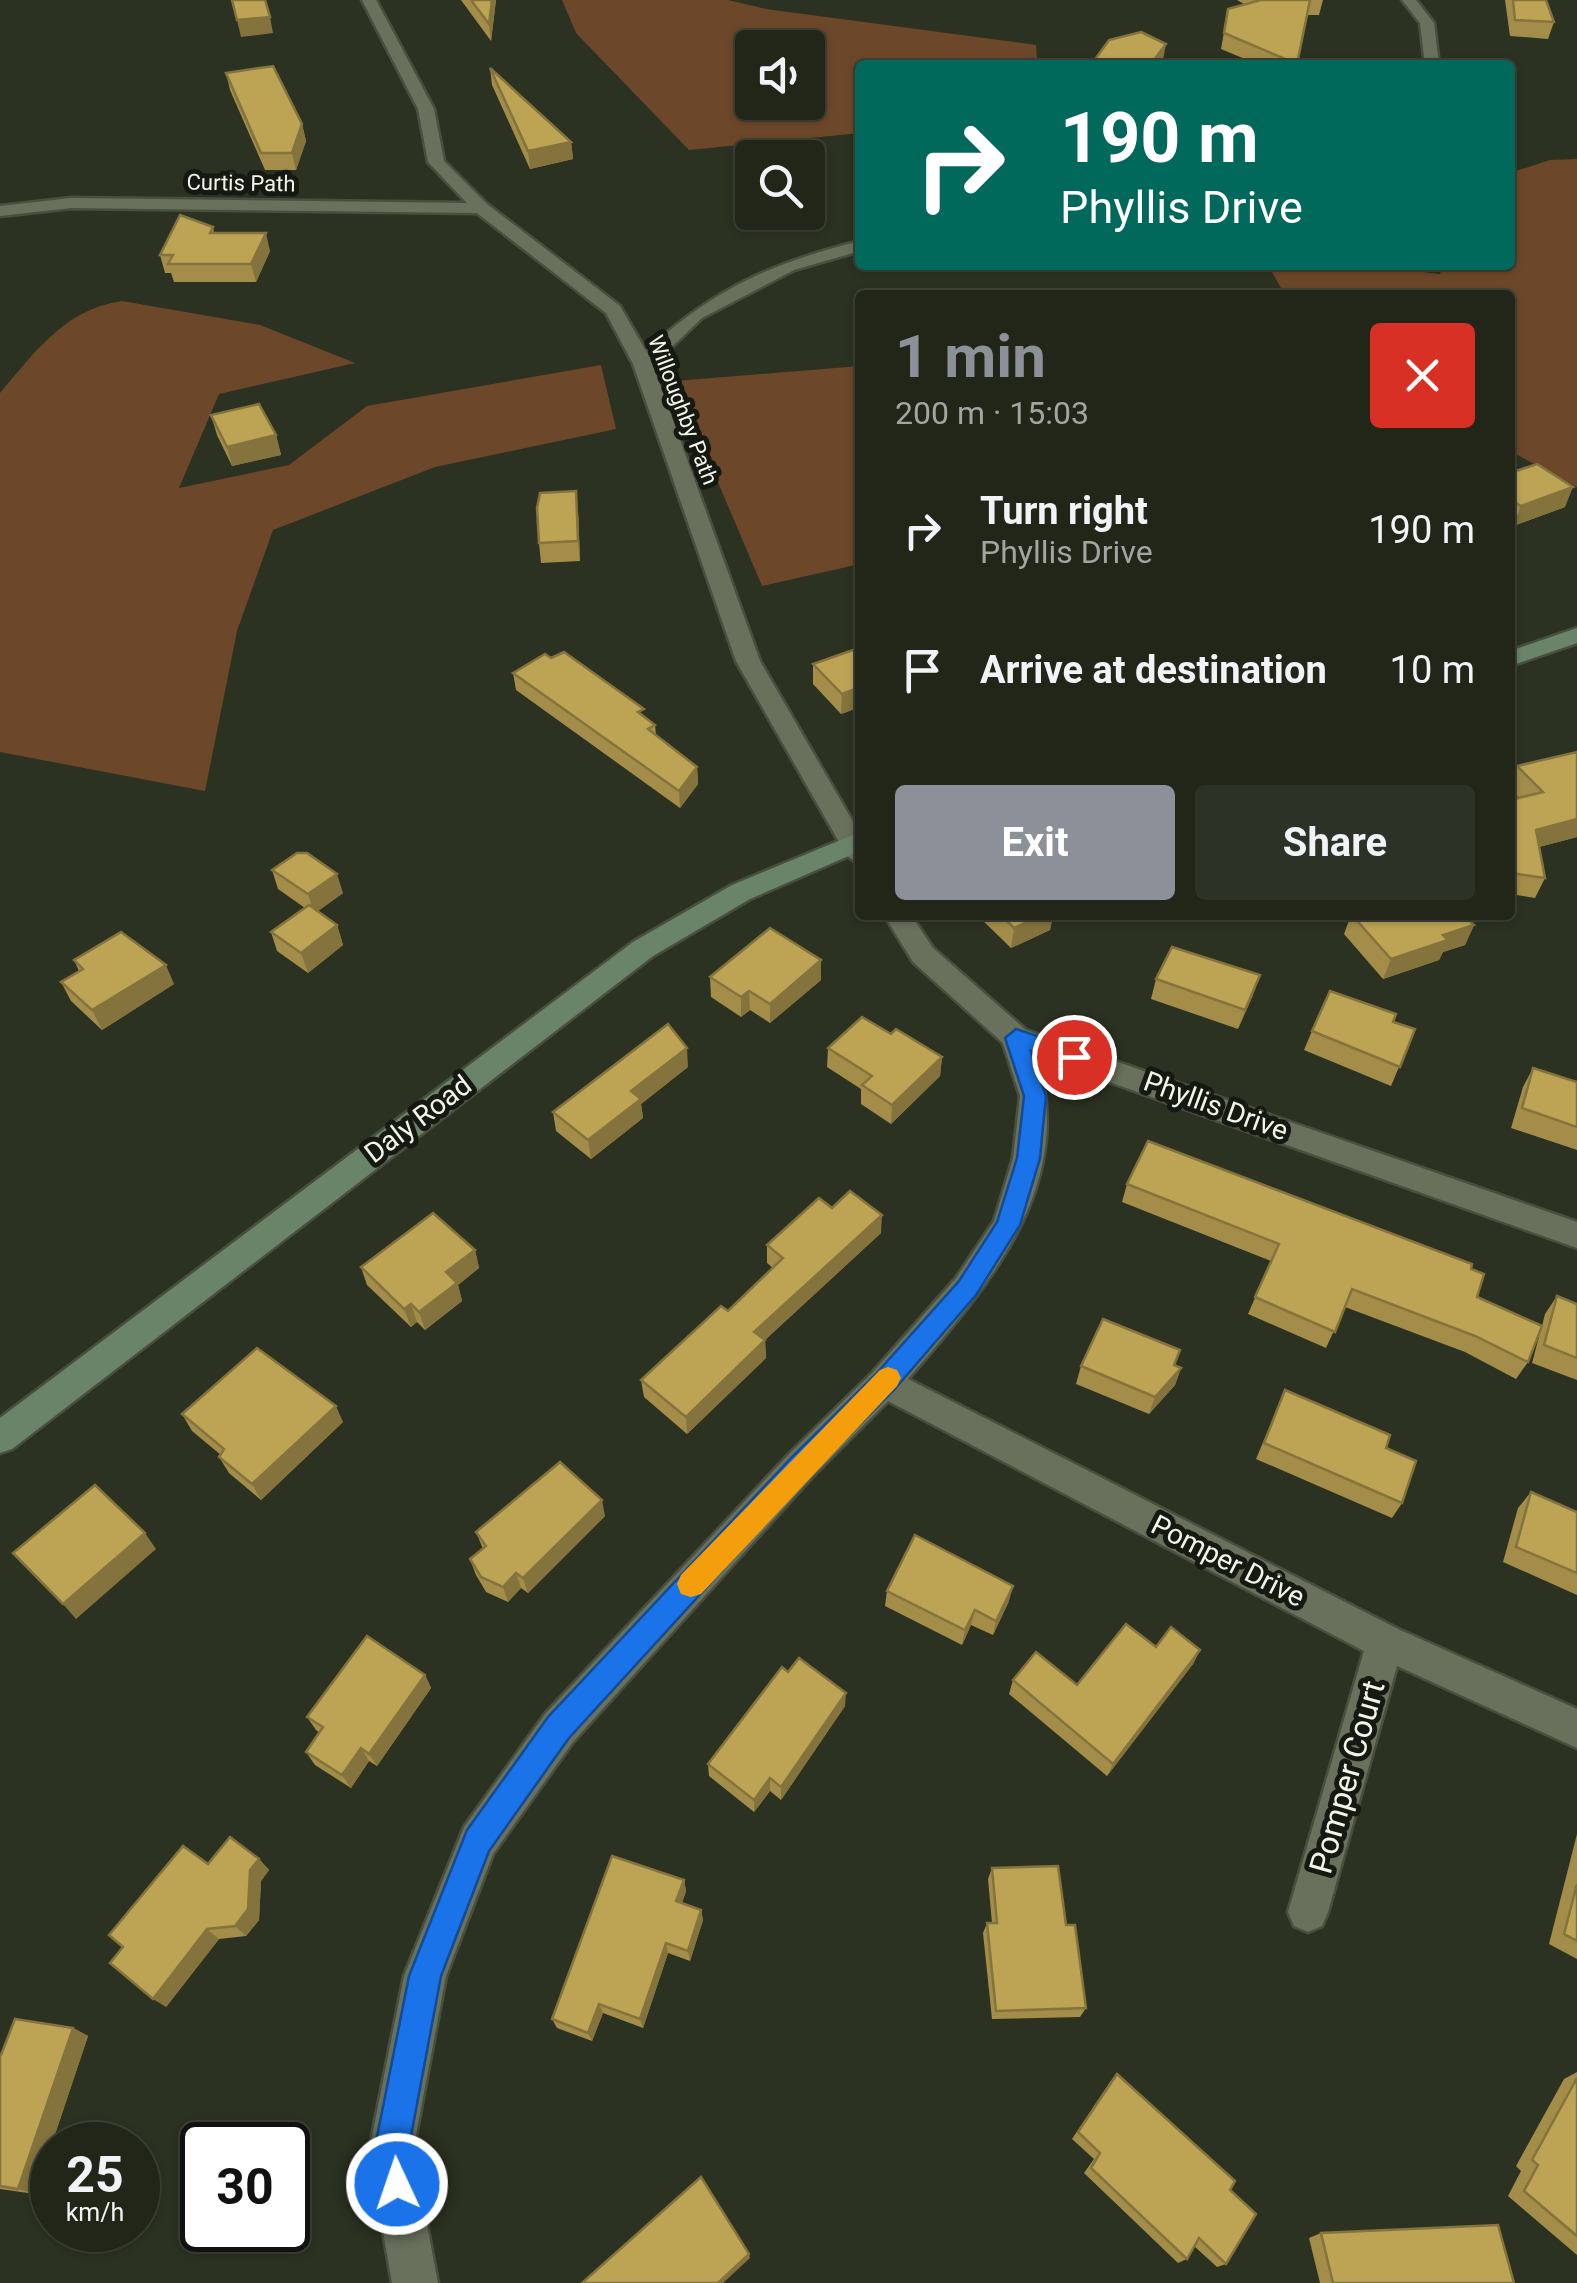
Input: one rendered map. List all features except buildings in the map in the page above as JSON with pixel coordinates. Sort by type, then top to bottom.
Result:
[{"type":"street","name":"Willoughby Path","points":[[369,0],[426,109],[436,162],[481,208],[614,310],[643,364],[748,661],[855,844]]},
{"type":"street","points":[[1409,0],[1427,24],[1431,60]]},
{"type":"street","name":"Curtis Path","points":[[0,211],[71,203],[481,208]]},
{"type":"street","points":[[643,364],[696,314],[788,266],[855,247]]},
{"type":"street","points":[[1515,657],[1577,635]]},
{"type":"street","name":"Daly Road","points":[[0,1438],[643,949],[741,892],[855,848]]},
{"type":"street","name":"Phyllis Drive","points":[[900,920],[923,955],[1016,1038],[1577,1236]]},
{"type":"street","points":[[415,2283],[391,2152],[425,1976],[478,1841],[559,1728],[801,1465],[884,1383],[968,1288],[1008,1225],[1028,1158],[1035,1096],[1016,1038]]},
{"type":"street","name":"Pomper Drive","points":[[884,1383],[1385,1642],[1577,1729]]},
{"type":"street","name":"Pomper Court","points":[[1308,1912],[1385,1642]]},
{"type":"shaded area","points":[[562,0],[728,0],[766,9],[1036,45],[1037,60],[855,60],[855,133],[735,140],[735,145],[689,150],[576,33]]},
{"type":"shaded area","points":[[1577,159],[1577,487],[1515,454],[1515,290],[1282,290],[1271,270],[1404,270],[1440,274],[1441,270],[1515,270],[1515,171],[1550,160]]},
{"type":"shaded area","points":[[122,301],[260,325],[355,363],[219,394],[179,488],[289,465],[367,406],[601,365],[616,429],[435,467],[273,530],[237,631],[205,791],[0,752],[0,393],[39,348],[68,323],[84,313]]},
{"type":"shaded area","points":[[855,366],[855,565],[762,586],[675,381]]},
{"type":"slow traffic","points":[[691,1584],[888,1378]]},
{"type":"route","points":[[397,2184],[391,2152],[425,1976],[478,1841],[559,1728],[801,1465],[884,1383],[968,1288],[1008,1225],[1028,1158],[1035,1096],[1016,1038],[1074,1057]]}]
